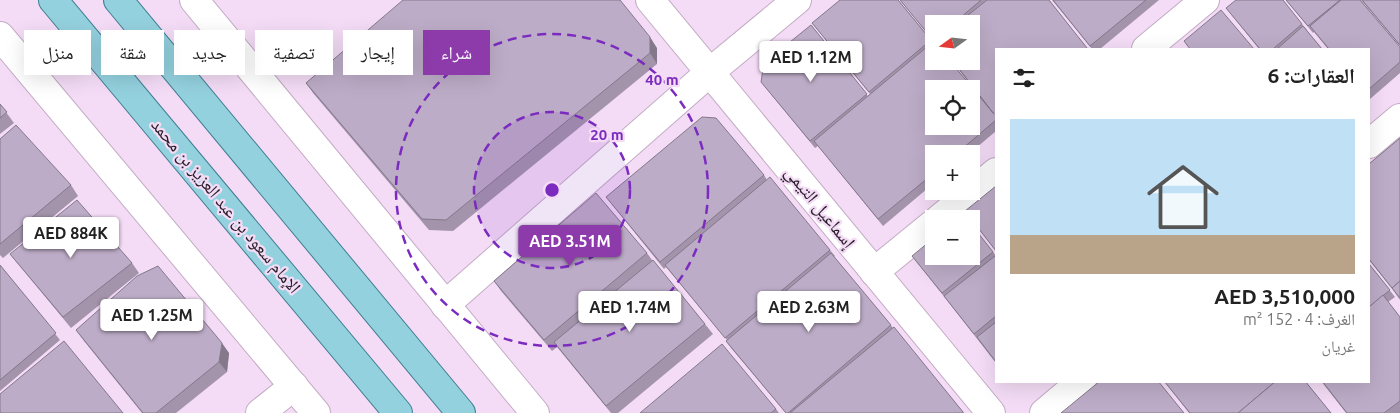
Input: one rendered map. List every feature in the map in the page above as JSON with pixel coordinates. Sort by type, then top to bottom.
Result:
[{"type":"main road","name":"الإمام سعود بن عبد العزيز بن محمد","points":[[53,0],[398,413]]},
{"type":"main road","points":[[118,0],[461,413]]},
{"type":"street","points":[[194,0],[535,413]]},
{"type":"street","name":"إسماعيل التيمي","points":[[650,0],[991,413]]},
{"type":"street","points":[[445,305],[710,72],[797,0]]},
{"type":"street","points":[[1147,48],[1205,0]]},
{"type":"street","points":[[0,36],[316,413]]},
{"type":"street","points":[[1370,143],[1400,118]]},
{"type":"street","points":[[950,210],[995,173]]},
{"type":"street","points":[[874,272],[925,230]]},
{"type":"street","points":[[1044,413],[1080,383]]},
{"type":"street","points":[[260,413],[294,386]]},
{"type":"building","points":[[403,0],[620,0],[650,37],[650,53],[446,220],[422,219],[306,83],[315,75],[333,75],[333,60],[343,51],[343,75],[413,75],[413,30],[368,30]]},
{"type":"building","points":[[840,0],[898,0],[925,33],[925,45],[869,92],[812,23]]},
{"type":"building","points":[[900,0],[981,0],[964,15],[925,15],[925,30]]},
{"type":"building","points":[[987,0],[1049,0],[1087,48],[995,48],[995,121],[980,134],[980,97],[994,114],[980,96],[980,80],[968,80],[960,70],[980,70],[980,15],[968,15]]},
{"type":"building","points":[[1053,0],[1146,0],[1090,46]]},
{"type":"building","points":[[1236,0],[1283,0],[1302,24],[1274,48],[1259,48],[1226,8]]},
{"type":"building","points":[[1286,0],[1340,0],[1308,26]]},
{"type":"building","points":[[1341,0],[1360,0],[1400,47],[1400,62],[1370,88],[1370,48],[1328,48],[1310,26]]},
{"type":"building","points":[[1362,0],[1400,0],[1400,45]]},
{"type":"building","points":[[1221,10],[1253,48],[1189,48],[1184,41]]},
{"type":"building","points":[[811,25],[867,94],[810,141],[761,82],[764,63]]},
{"type":"building","points":[[1303,26],[1321,48],[1278,48]]},
{"type":"building","points":[[925,48],[925,70],[957,70],[966,80],[925,80],[925,135],[978,135],[967,145],[925,145],[925,180],[878,219],[814,141]]},
{"type":"building","points":[[0,104],[7,112],[0,118]]},
{"type":"building","points":[[702,117],[716,118],[764,175],[660,262],[606,197]]},
{"type":"building","points":[[16,125],[71,185],[0,244],[0,139]]},
{"type":"building","points":[[1400,138],[1400,281],[1392,288],[1370,260],[1370,163]]},
{"type":"building","points":[[770,177],[830,250],[725,338],[665,265]]},
{"type":"building","points":[[995,187],[995,250],[980,230],[980,210],[966,210]]},
{"type":"building","points":[[596,193],[647,253],[544,340],[494,281]]},
{"type":"building","points":[[77,200],[132,263],[63,317],[10,254]]},
{"type":"building","points":[[980,235],[993,252],[980,262]]},
{"type":"building","points":[[925,245],[925,265],[977,265],[942,293],[912,256]]},
{"type":"building","points":[[831,253],[891,325],[786,413],[726,341]]},
{"type":"building","points":[[995,256],[995,317],[974,334],[944,296]]},
{"type":"building","points":[[653,260],[705,324],[606,406],[554,342]]},
{"type":"building","points":[[0,265],[56,333],[0,380]]},
{"type":"building","points":[[1370,265],[1390,290],[1370,306]]},
{"type":"building","points":[[158,266],[222,343],[219,362],[156,413],[143,413],[76,330],[137,276]]},
{"type":"building","points":[[1400,281],[1400,298],[1392,288]]},
{"type":"building","points":[[1383,295],[1400,317],[1400,401],[1384,413],[1347,413],[1324,383],[1370,383],[1370,306]]},
{"type":"building","points":[[995,323],[995,361],[977,337]]},
{"type":"building","points":[[894,327],[963,413],[790,413]]},
{"type":"building","points":[[64,341],[123,413],[1,413],[0,394]]},
{"type":"building","points":[[722,344],[776,409],[771,413],[640,413]]},
{"type":"building","points":[[1098,383],[1160,383],[1184,413],[1061,413]]},
{"type":"building","points":[[1166,383],[1274,383],[1238,413],[1190,413]]},
{"type":"building","points":[[1274,383],[1307,383],[1331,413],[1238,413]]}]
